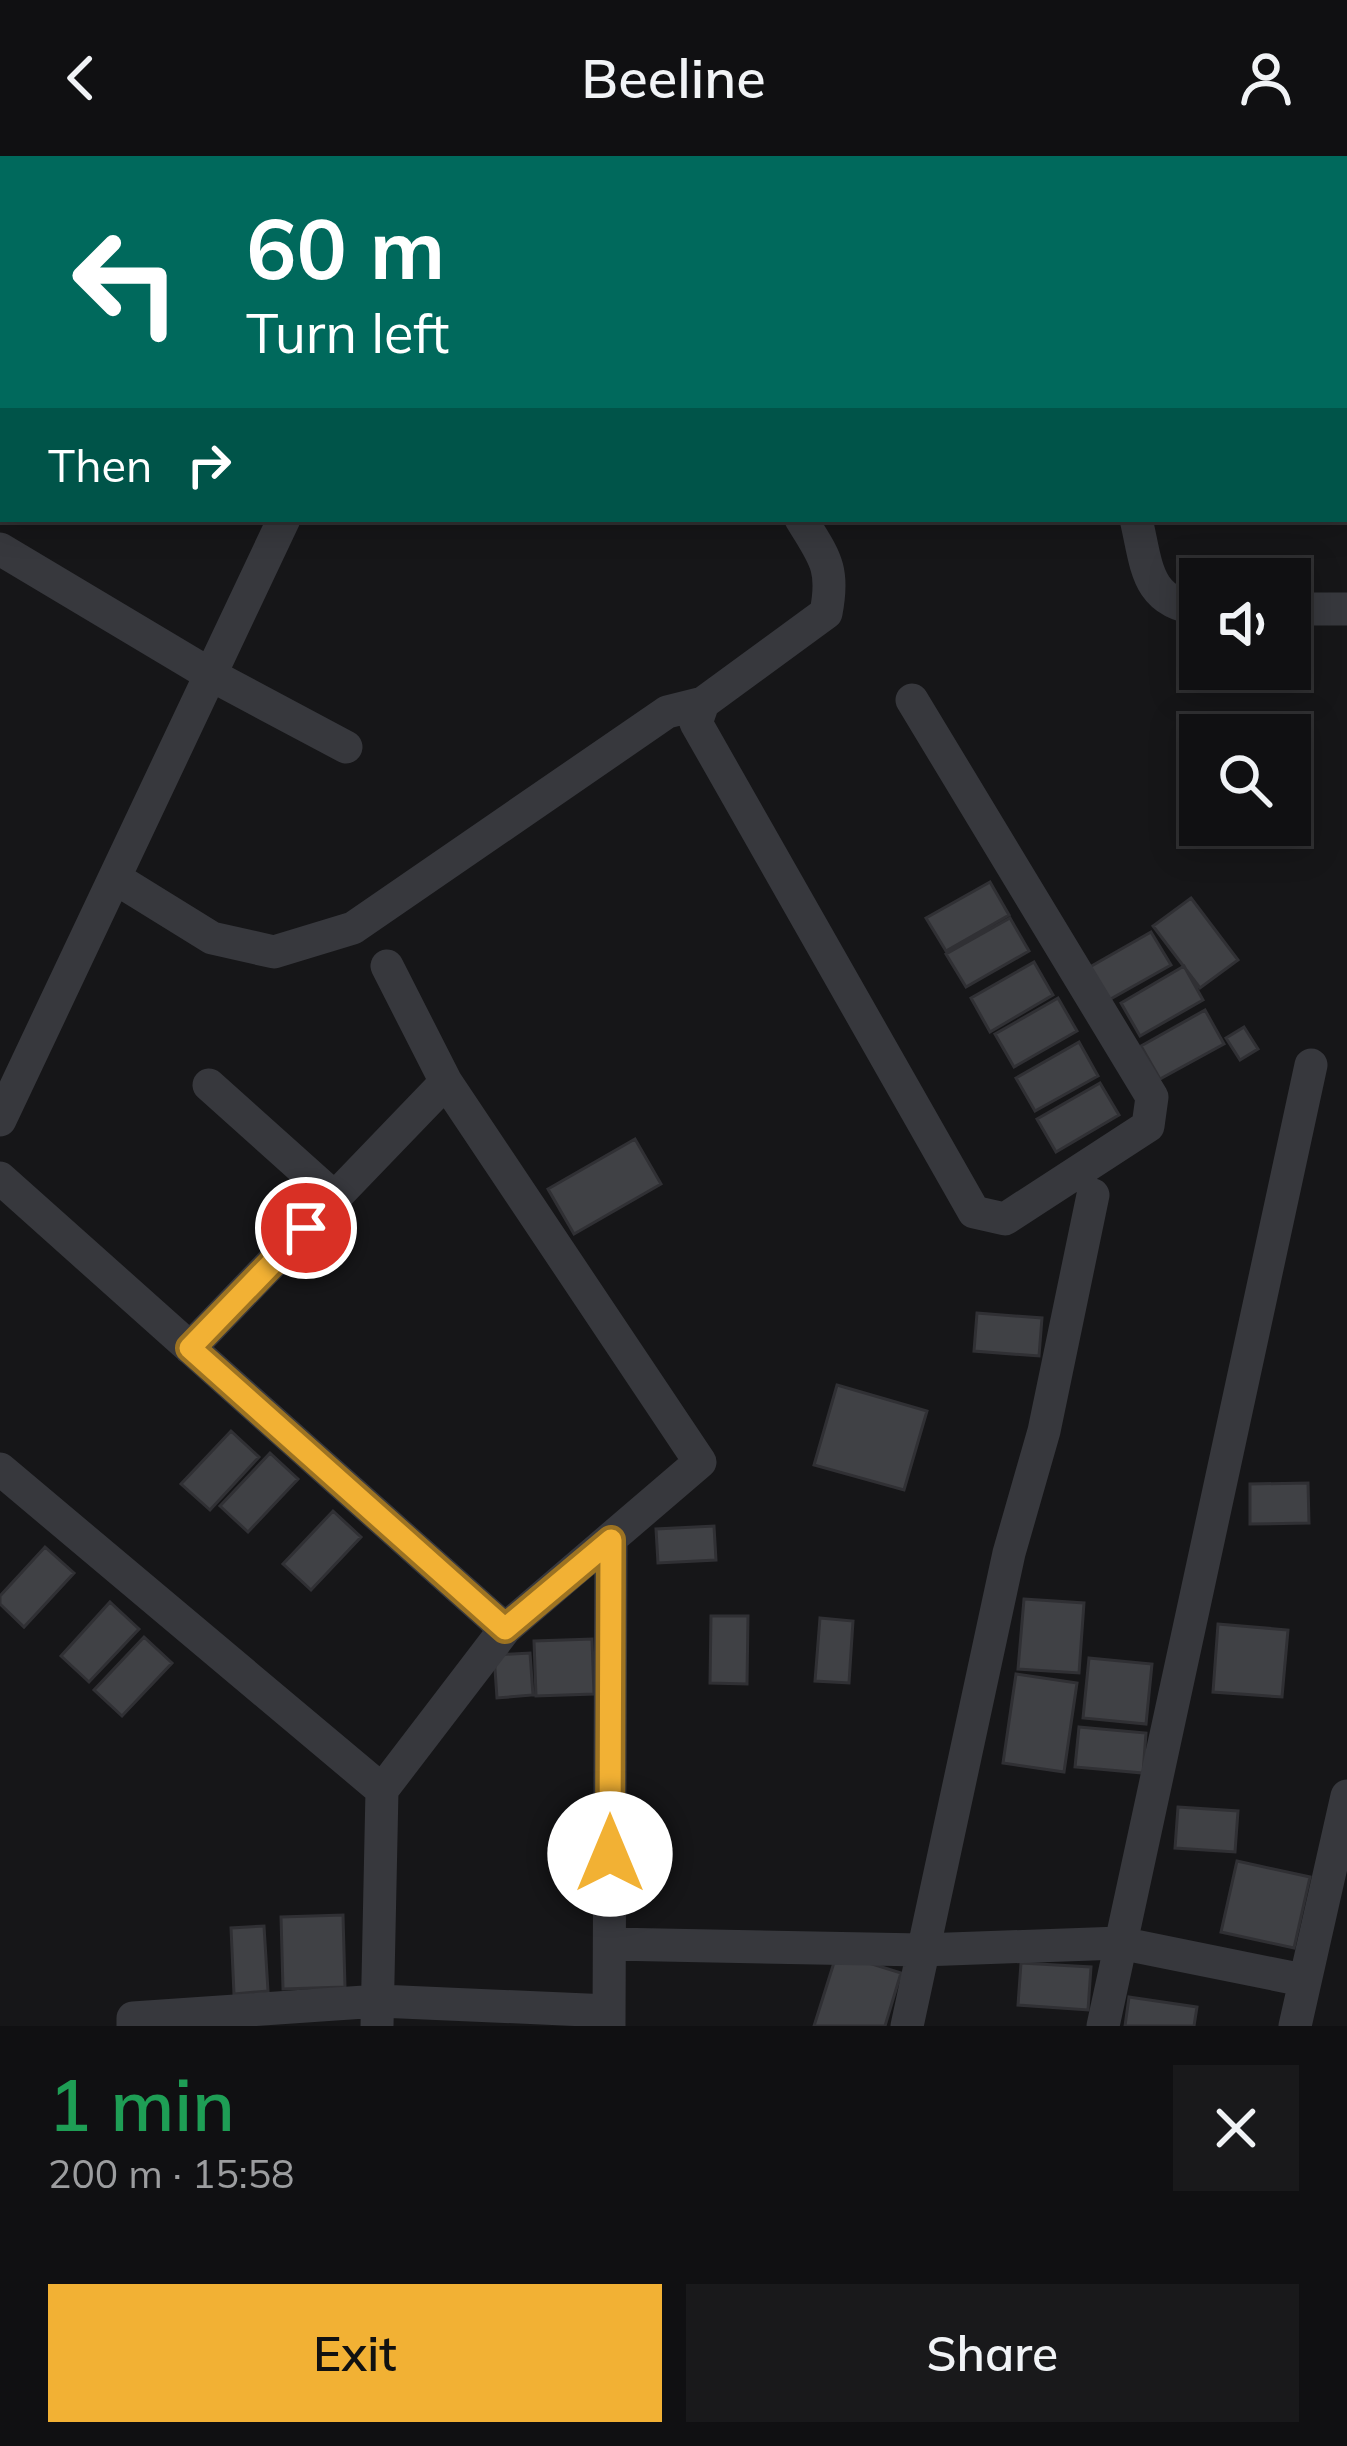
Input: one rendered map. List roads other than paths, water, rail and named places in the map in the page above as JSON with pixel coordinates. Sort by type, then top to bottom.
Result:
[{"type":"street","points":[[0,1120],[283,522]]},
{"type":"street","points":[[115,878],[212,938],[274,952],[353,928],[667,712],[703,703],[826,613],[832,582],[803,522]]},
{"type":"street","points":[[1137,522],[1151,583],[1179,607]]},
{"type":"street","points":[[0,549],[211,675],[346,747]]},
{"type":"street","points":[[1311,609],[1347,609]]},
{"type":"street","points":[[703,703],[696,724],[974,1212],[1005,1219],[1148,1126],[1152,1097],[912,700]]},
{"type":"street","points":[[378,2014],[382,1790],[505,1629],[700,1462],[446,1082],[387,966]]},
{"type":"street","points":[[1103,2026],[1311,1065]]},
{"type":"street","points":[[190,1348],[446,1082]]},
{"type":"street","points":[[209,1085],[335,1198]]},
{"type":"street","points":[[0,1178],[505,1629]]},
{"type":"street","points":[[907,2026],[1009,1553],[1044,1431],[1093,1195]]},
{"type":"street","points":[[0,1469],[382,1790]]},
{"type":"street","points":[[133,2026],[133,2018],[378,2014],[609,2019],[611,1540]]},
{"type":"street","points":[[1295,2026],[1347,1796]]},
{"type":"street","points":[[610,1944],[922,1950],[1120,1943],[1303,1980]]}]
